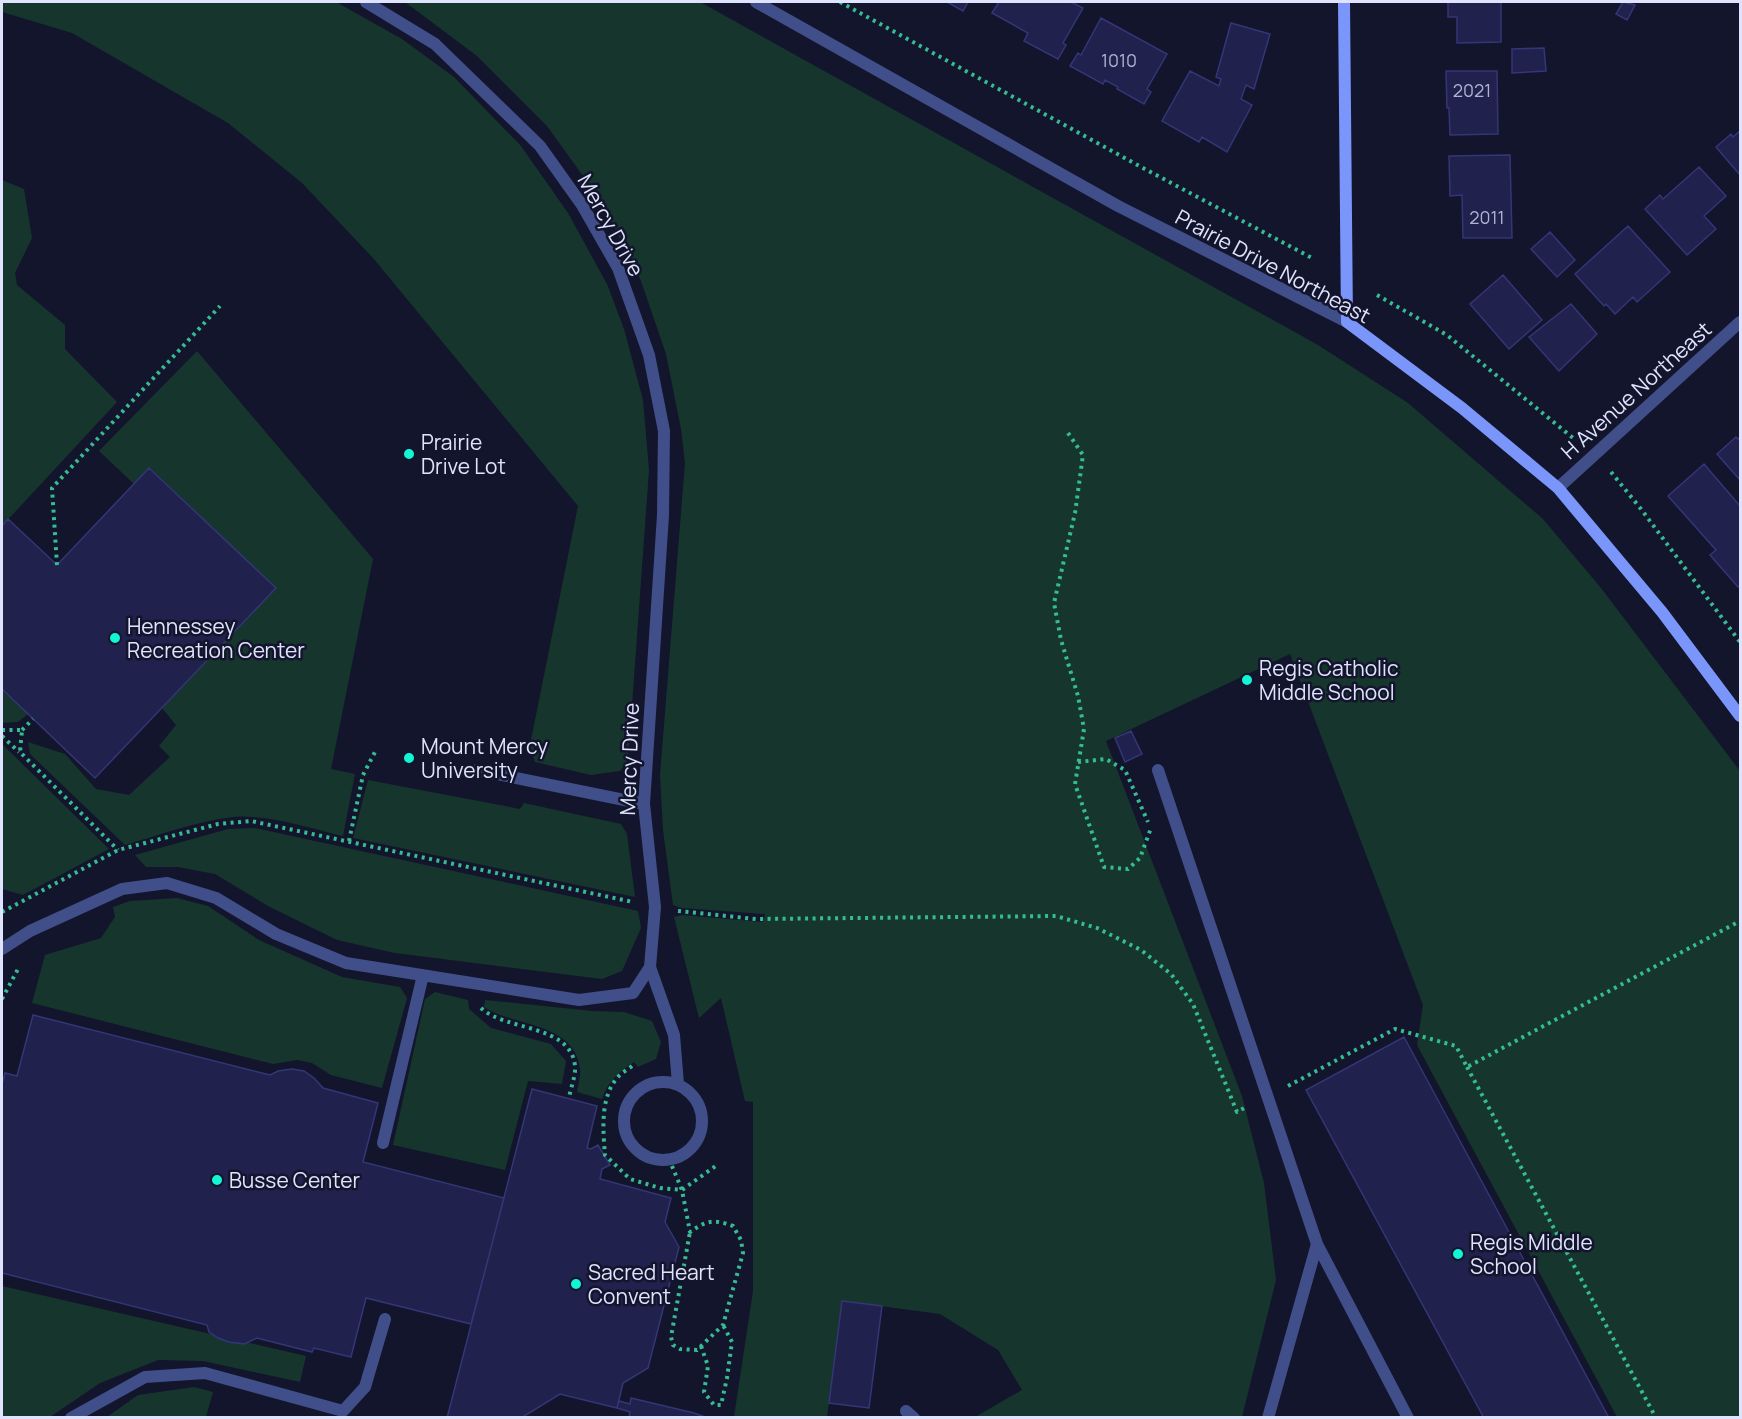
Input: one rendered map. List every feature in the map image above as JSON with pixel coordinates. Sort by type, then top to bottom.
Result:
[{"type":"street","name":"Mercy Drive","points":[[2,949],[30,931],[122,889],[167,883],[216,897],[276,934],[346,963],[579,1000],[633,993],[650,967],[655,907],[644,804],[663,515],[664,431],[650,355],[618,268],[582,205],[540,146],[435,44],[366,2]]},
{"type":"street","name":"Prairie Drive Northeast","points":[[756,2],[1118,207],[1347,322],[1462,408],[1558,488],[1662,612],[1740,716]]},
{"type":"street","points":[[1344,2],[1347,322]]},
{"type":"street","name":"H Avenue Northeast","points":[[1558,488],[1740,322]]},
{"type":"street","points":[[477,770],[644,804]]},
{"type":"street","points":[[1158,770],[1317,1244],[1408,1418]]},
{"type":"street","points":[[650,967],[674,1035],[678,1084]]},
{"type":"street","points":[[383,1143],[423,975]]},
{"type":"street","points":[[663,1082],[678,1084],[689,1091],[699,1104],[702,1125],[698,1138],[691,1148],[669,1159],[644,1154],[632,1144],[624,1125],[625,1111],[636,1093],[650,1084],[663,1082]]},
{"type":"street","points":[[1268,1418],[1317,1244]]},
{"type":"street","points":[[71,1418],[145,1377],[205,1373],[344,1414],[365,1387],[385,1319]]},
{"type":"path","points":[[840,2],[1312,258]]},
{"type":"path","points":[[1377,295],[1447,335],[1573,438]]},
{"type":"path","points":[[57,565],[52,488],[220,306]]},
{"type":"path","points":[[1068,433],[1083,455],[1075,513],[1054,603],[1061,639],[1078,696],[1084,729],[1078,762],[1076,784],[1104,867],[1128,869],[1140,858],[1151,830],[1125,770],[1106,759],[1078,762]]},
{"type":"path","points":[[1611,472],[1740,642]]},
{"type":"path","points":[[20,752],[22,730],[33,719]]},
{"type":"path","points":[[2,730],[22,730]]},
{"type":"path","points":[[2,736],[118,850]]},
{"type":"path","points":[[348,841],[363,775],[376,750]]},
{"type":"path","points":[[2,912],[118,850],[218,824],[251,821],[655,907]]},
{"type":"path","points":[[479,984],[479,1007],[489,1016],[548,1034],[566,1045],[575,1066],[568,1099]]},
{"type":"path","points":[[632,1066],[618,1077],[609,1092],[603,1120],[604,1155],[630,1179],[660,1188],[682,1190],[717,1165]]},
{"type":"path","points":[[1467,1067],[1656,1418]]},
{"type":"path","points":[[669,1159],[682,1190],[690,1232],[671,1337],[673,1345],[680,1349],[696,1350],[723,1325],[743,1253],[741,1240],[733,1226],[718,1221],[703,1222],[690,1232]]},
{"type":"path","points":[[701,1346],[708,1366],[704,1392],[714,1405],[721,1405],[728,1378],[732,1342],[723,1325]]},
{"type":"green space","points":[[2,2],[336,2],[402,39],[454,77],[521,146],[568,213],[607,284],[624,329],[643,400],[649,470],[628,761],[620,771],[591,775],[535,762],[530,745],[578,506],[373,258],[302,183],[228,123],[72,33],[2,12]]},
{"type":"green space","name":"Regis Catholic Middle School","points":[[405,2],[700,2],[1318,345],[1408,403],[1543,519],[1601,588],[1740,771],[1740,1417],[1617,1417],[1417,1045],[1423,1005],[1290,654],[1106,741],[1242,1096],[1264,1183],[1276,1280],[1242,1417],[975,1417],[1022,1390],[998,1350],[940,1314],[843,1301],[827,1417],[734,1417],[753,1291],[753,1102],[745,1101],[721,998],[699,1018],[674,917],[682,915],[763,922],[765,914],[682,908],[673,905],[663,830],[660,775],[685,463],[681,429],[666,354],[641,281],[601,201],[547,126],[477,56]]},
{"type":"green space","points":[[2,180],[24,189],[32,238],[15,273],[17,285],[65,325],[65,349],[117,402],[2,526]]},
{"type":"green space","points":[[197,351],[373,559],[331,769],[355,774],[343,836],[274,820],[233,817],[192,825],[125,845],[30,754],[28,742],[65,754],[96,789],[129,795],[170,757],[159,746],[176,725],[162,708],[276,588],[150,468],[134,484],[99,451]]},
{"type":"green space","points":[[2,689],[28,714],[18,722],[2,723]]},
{"type":"green space","points":[[2,744],[109,849],[23,895],[2,889]]},
{"type":"green space","points":[[368,780],[520,809],[524,803],[621,824],[627,834],[635,897],[353,838]]},
{"type":"green space","points":[[255,828],[638,911],[641,928],[622,971],[602,979],[395,953],[337,940],[268,906],[215,874],[178,867],[146,867],[135,855],[228,829]]},
{"type":"green space","points":[[177,898],[208,906],[259,940],[342,977],[400,987],[407,998],[382,1088],[331,1075],[312,1063],[297,1060],[273,1064],[32,1003],[45,955],[101,938],[115,917],[113,907],[130,901]]},
{"type":"green space","points":[[435,992],[468,1000],[469,1009],[491,1028],[551,1044],[566,1061],[562,1084],[528,1081],[505,1170],[393,1145],[425,999]]},
{"type":"green space","points":[[485,1000],[624,1012],[652,1021],[661,1042],[656,1059],[638,1067],[634,1062],[619,1073],[602,1099],[577,1092],[580,1069],[576,1054],[567,1042],[541,1028],[484,1007]]},
{"type":"green space","points":[[2,1286],[306,1356],[300,1382],[203,1361],[158,1360],[100,1383],[50,1417],[2,1418]]},
{"type":"green space","points":[[194,1387],[213,1392],[206,1417],[107,1417],[138,1395]]},
{"type":"building","points":[[947,2],[968,2],[963,11]]},
{"type":"building","points":[[999,2],[1071,2],[1083,8],[1063,43],[1066,45],[1058,59],[1024,41],[1028,33],[992,13]]},
{"type":"building","points":[[1448,2],[1501,2],[1501,42],[1457,43],[1457,17],[1448,17]]},
{"type":"building","points":[[1623,2],[1635,5],[1627,20],[1616,14]]},
{"type":"building","points":[[1101,18],[1167,54],[1147,89],[1151,92],[1144,104],[1105,80],[1103,84],[1070,66],[1078,53],[1081,55]]},
{"type":"building","points":[[1231,23],[1270,34],[1254,89],[1246,85],[1241,99],[1252,105],[1227,152],[1202,137],[1199,142],[1162,121],[1190,71],[1219,86],[1221,79],[1216,77]]},
{"type":"building","points":[[1544,48],[1546,71],[1512,73],[1512,49]]},
{"type":"building","points":[[1446,71],[1497,71],[1498,134],[1450,135]]},
{"type":"building","points":[[1740,131],[1740,175],[1716,147],[1731,134],[1733,137]]},
{"type":"building","points":[[1510,155],[1512,238],[1463,238],[1462,195],[1450,196],[1449,156]]},
{"type":"building","points":[[1699,167],[1726,196],[1704,216],[1716,229],[1687,255],[1645,209],[1660,195],[1663,199]]},
{"type":"building","points":[[1628,226],[1670,272],[1637,302],[1633,297],[1615,314],[1606,304],[1604,306],[1575,274]]},
{"type":"building","points":[[1550,232],[1575,260],[1557,277],[1531,249]]},
{"type":"building","points":[[1503,275],[1542,320],[1509,349],[1470,304]]},
{"type":"building","points":[[1571,304],[1597,334],[1559,371],[1529,337]]},
{"type":"building","points":[[1736,437],[1738,439],[1740,437],[1740,480],[1717,454]]},
{"type":"building","points":[[1704,464],[1740,506],[1740,585],[1738,587],[1710,555],[1716,550],[1668,496]]},
{"type":"building","name":"Hennessey Recreation Center","points":[[149,468],[276,588],[95,778],[2,689],[2,526],[8,519],[57,565]]},
{"type":"building","points":[[1131,731],[1142,754],[1125,762],[1115,738]]},
{"type":"building","name":"Busse Center","points":[[33,1015],[270,1075],[292,1069],[304,1071],[323,1088],[378,1103],[363,1162],[504,1198],[471,1324],[366,1298],[351,1357],[314,1348],[312,1352],[257,1338],[244,1344],[229,1342],[209,1332],[207,1325],[2,1273],[2,1085],[5,1073],[17,1076]]},
{"type":"building","name":"Regis Middle School","points":[[1404,1037],[1609,1418],[1484,1418],[1306,1090]]},
{"type":"building","name":"Sacred Heart Convent","points":[[532,1089],[597,1106],[587,1148],[591,1149],[598,1145],[610,1165],[602,1169],[600,1179],[671,1198],[665,1222],[679,1247],[648,1368],[623,1383],[617,1408],[560,1394],[521,1418],[447,1418]]},
{"type":"building","points":[[842,1301],[882,1306],[869,1408],[829,1403]]},
{"type":"building","points":[[631,1398],[708,1418],[629,1418],[630,1412],[617,1408],[619,1401],[630,1404]]},
{"type":"place","name":"Prairie Drive Lot","points":[[409,454]]},
{"type":"place","name":"Hennessey Recreation Center","points":[[115,638]]},
{"type":"place","name":"Regis Catholic Middle School","points":[[1247,680]]},
{"type":"place","name":"Mount Mercy University","points":[[409,758]]},
{"type":"place","name":"Busse Center","points":[[217,1180]]},
{"type":"place","name":"Regis Middle School","points":[[1458,1254]]},
{"type":"place","name":"Sacred Heart Convent","points":[[576,1284]]}]
